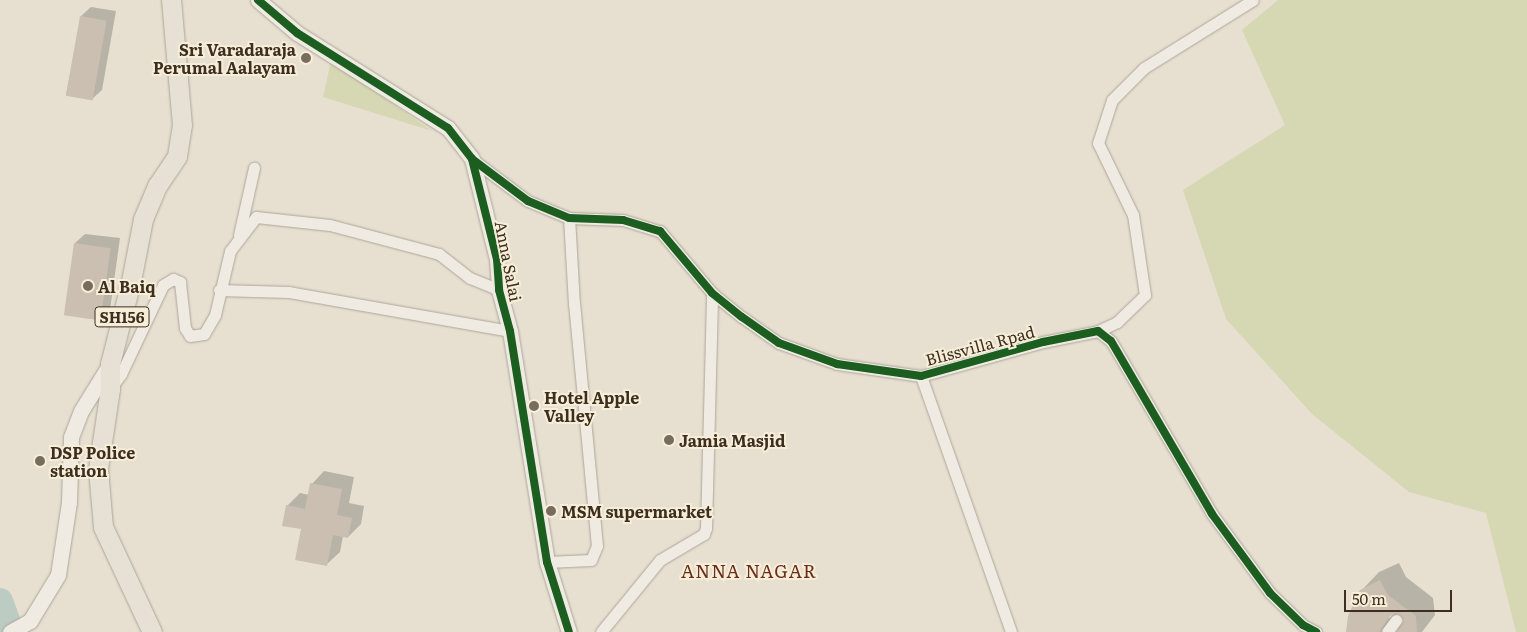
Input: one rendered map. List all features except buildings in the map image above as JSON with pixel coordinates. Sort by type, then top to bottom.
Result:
[{"type":"main road","name":"SH156","points":[[152,632],[103,527],[98,469],[110,389],[110,364],[131,281],[143,219],[157,186],[176,156],[182,125],[171,0]]},
{"type":"street","name":"Anna Salai","points":[[258,0],[297,33],[448,128],[472,159],[497,259],[499,290],[510,331],[547,562],[569,632]]},
{"type":"street","name":"Blissvilla Rpad","points":[[472,159],[528,201],[569,218],[623,220],[660,231],[712,293],[778,342],[837,364],[921,376],[1043,342],[1098,330],[1117,322],[1145,295],[1133,215],[1098,143],[1112,100],[1144,68],[1253,0]]},
{"type":"street","points":[[238,237],[254,168]]},
{"type":"street","points":[[110,389],[121,374],[163,285],[173,279],[180,282],[186,328],[190,336],[204,334],[215,315],[219,290],[230,251],[238,237],[256,217],[330,225],[439,254],[470,278],[499,290]]},
{"type":"street","points":[[547,562],[591,560],[597,546],[574,304],[569,218]]},
{"type":"street","points":[[219,290],[289,292],[510,331]]},
{"type":"street","points":[[601,632],[660,560],[704,534],[706,528],[712,293]]},
{"type":"street","points":[[1098,330],[1111,341],[1212,514],[1270,593],[1303,625],[1316,632]]},
{"type":"street","points":[[10,632],[30,621],[58,575],[69,502],[71,437],[81,411],[110,364]]},
{"type":"street","points":[[921,376],[1011,632]]},
{"type":"street","points":[[1387,632],[1396,620]]},
{"type":"green space","points":[[1278,0],[1527,0],[1527,632],[1516,632],[1486,513],[1409,492],[1312,414],[1226,319],[1183,190],[1285,125],[1242,30]]},
{"type":"green space","points":[[331,61],[432,131],[323,97]]},
{"type":"waterway","points":[[0,601],[11,632]]},
{"type":"cycle path","points":[[258,0],[297,33],[448,128],[472,159],[497,259],[499,290],[510,331],[547,562],[569,632]]},
{"type":"cycle path","points":[[472,159],[528,201],[569,218],[623,220],[660,231],[712,293],[742,317],[779,343],[837,364],[921,376],[1043,342],[1098,331],[1111,341],[1212,514],[1270,593],[1303,625],[1316,632]]},
{"type":"place","name":"Sri Varadaraja Perumal Aalayam","points":[[306,58]]},
{"type":"place","name":"Al Baiq","points":[[88,286]]},
{"type":"place","name":"Hotel Apple Valley","points":[[534,406]]},
{"type":"place","name":"Jamia Masjid","points":[[669,440]]},
{"type":"place","name":"DSP Police station","points":[[40,461]]},
{"type":"place","name":"MSM supermarket","points":[[551,511]]},
{"type":"district","name":"ANNA NAGAR","points":[[749,571]]}]
